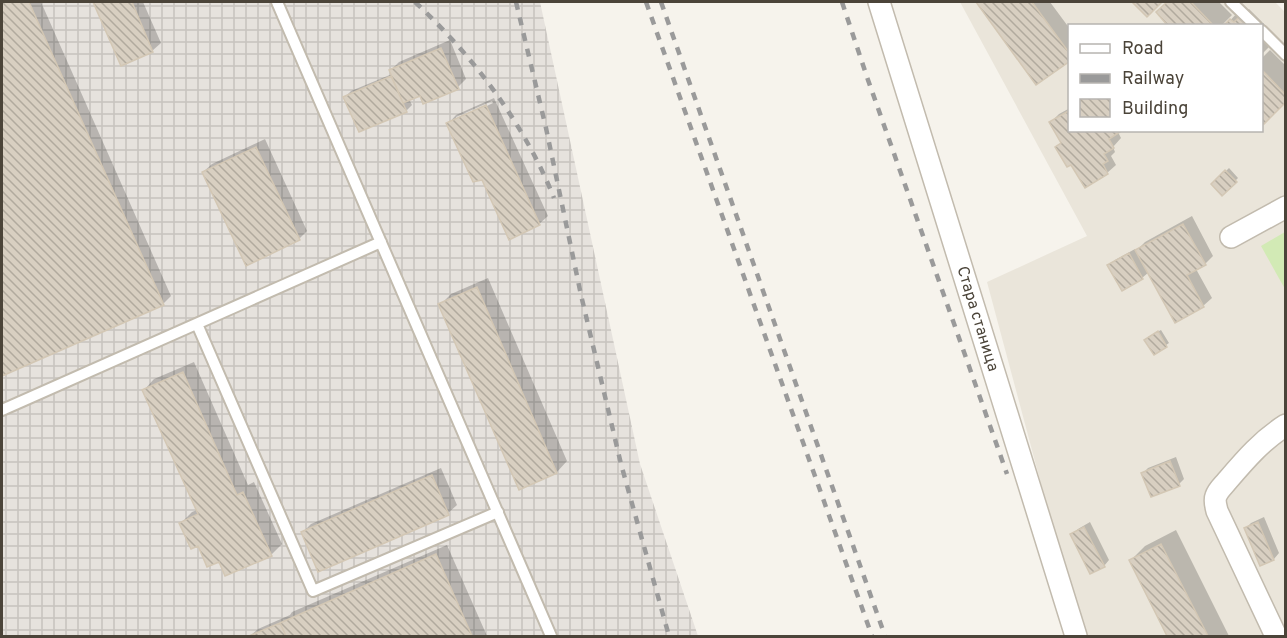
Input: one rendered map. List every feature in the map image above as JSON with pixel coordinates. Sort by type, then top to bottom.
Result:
[{"type":"street","name":"Стара станица","points":[[879,2],[1076,636]]},
{"type":"street","points":[[1231,237],[1286,207]]},
{"type":"street","points":[[1276,636],[1217,511],[1215,502],[1220,489],[1245,459],[1286,425]]},
{"type":"lane","points":[[277,2],[552,636]]},
{"type":"lane","points":[[1231,2],[1254,24]]},
{"type":"lane","points":[[1263,32],[1286,55]]},
{"type":"lane","points":[[2,410],[381,242]]},
{"type":"lane","points":[[197,324],[313,591],[498,512]]},
{"type":"shaded area","points":[[2,2],[540,2],[640,464],[698,636],[2,636]]},
{"type":"shaded area","points":[[960,2],[1275,2],[1285,12],[1285,636],[1088,636],[1059,551],[987,282],[1087,236]]},
{"type":"green space","points":[[1285,232],[1285,289],[1261,246]]},
{"type":"building","points":[[2,2],[29,2],[164,305],[2,376]]},
{"type":"building","points":[[93,2],[132,2],[153,52],[121,66]]},
{"type":"building","points":[[976,2],[1032,2],[1068,51],[1068,62],[1036,85]]},
{"type":"building","points":[[1132,2],[1162,2],[1147,17]]},
{"type":"building","points":[[1167,2],[1191,2],[1212,24],[1166,24],[1156,12]]},
{"type":"building","points":[[1240,16],[1247,24],[1225,24],[1230,19],[1234,22]]},
{"type":"building","points":[[441,48],[459,89],[423,104],[420,96],[403,103],[389,70]]},
{"type":"building","points":[[1263,71],[1286,95],[1286,102],[1264,124]]},
{"type":"building","points":[[391,76],[407,112],[359,132],[343,97]]},
{"type":"building","points":[[486,105],[540,225],[509,240],[482,180],[473,182],[446,123]]},
{"type":"building","points":[[1068,111],[1068,132],[1120,132],[1109,139],[1114,148],[1104,154],[1108,161],[1103,164],[1108,174],[1085,188],[1071,165],[1067,167],[1055,147],[1061,143],[1049,122]]},
{"type":"building","points":[[256,147],[300,240],[246,266],[202,172]]},
{"type":"building","points":[[1225,170],[1237,182],[1222,196],[1211,184]]},
{"type":"building","points":[[1183,224],[1206,265],[1187,275],[1204,307],[1175,323],[1135,250]]},
{"type":"building","points":[[1129,253],[1143,279],[1122,291],[1107,265]]},
{"type":"building","points":[[477,287],[557,473],[519,490],[438,304]]},
{"type":"building","points":[[1158,331],[1167,347],[1154,355],[1144,340]]},
{"type":"building","points":[[183,372],[237,495],[243,492],[272,556],[225,576],[219,562],[207,567],[198,546],[191,549],[179,523],[198,514],[142,390]]},
{"type":"building","points":[[1170,461],[1180,486],[1151,497],[1141,473]]},
{"type":"building","points":[[432,475],[449,515],[318,572],[301,532]]},
{"type":"building","points":[[1258,522],[1274,560],[1260,566],[1244,528]]},
{"type":"building","points":[[1084,527],[1105,567],[1090,574],[1070,534]]},
{"type":"building","points":[[1161,544],[1208,636],[1167,636],[1129,560]]},
{"type":"building","points":[[436,554],[472,636],[286,636],[280,623]]},
{"type":"building","points":[[280,623],[286,636],[249,636]]},
{"type":"railway","points":[[415,2],[457,45],[495,92],[528,143],[554,198]]},
{"type":"railway","points":[[516,2],[621,464],[669,636]]},
{"type":"railway","points":[[646,2],[872,636]]},
{"type":"railway","points":[[661,2],[885,636]]},
{"type":"railway","points":[[842,2],[1007,474]]}]
